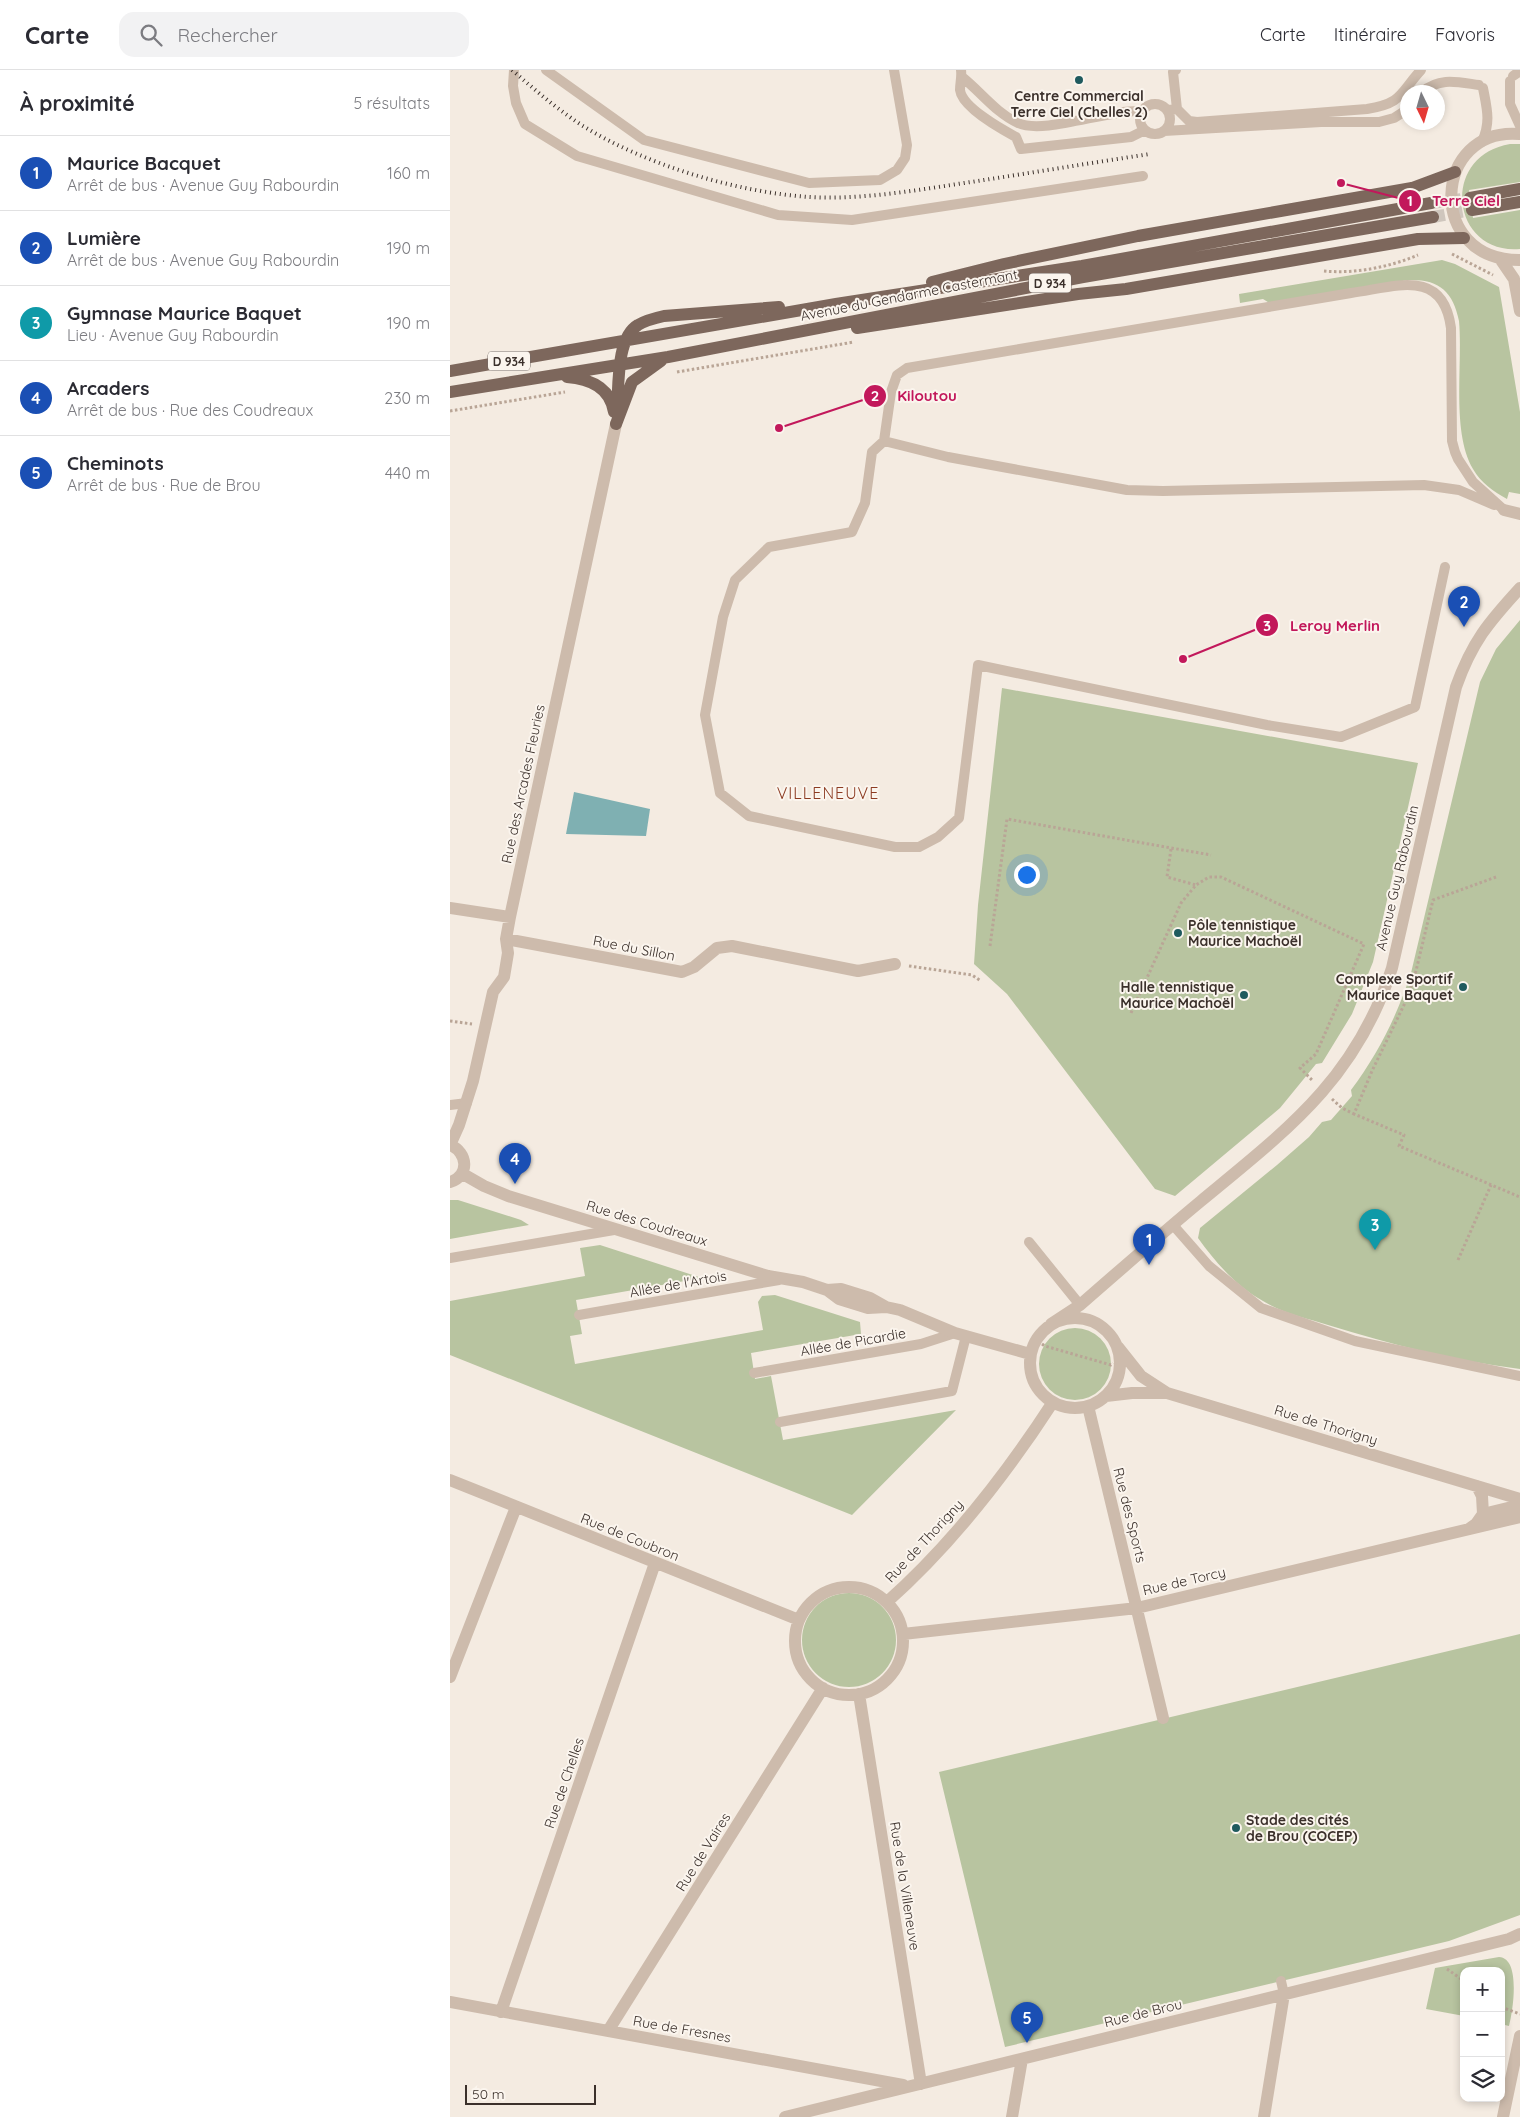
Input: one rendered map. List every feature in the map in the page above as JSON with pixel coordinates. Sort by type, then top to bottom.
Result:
[{"type":"main road","points":[[856,301],[1004,264],[1138,236],[1412,188],[1455,172]]},
{"type":"main road","points":[[1520,189],[1471,204],[1520,202]]},
{"type":"main road","name":"Avenue du Gendarme Castermant","points":[[450,371],[836,304],[1082,266],[1431,203]]},
{"type":"main road","name":"Avenue du Gendarme Castermant","points":[[450,392],[668,357],[1083,277],[1434,217]]},
{"type":"main road","points":[[616,424],[632,382],[646,370],[668,357],[1078,294],[1126,289],[1418,239],[1464,238]]},
{"type":"main road","points":[[616,424],[621,353],[626,340],[636,326],[650,319],[664,316],[735,309],[836,304]]},
{"type":"main road","points":[[557,376],[580,379],[602,387],[610,398],[616,424]]},
{"type":"street","points":[[1520,134],[1496,136],[1482,142],[1471,150],[1455,172],[1450,189],[1450,206],[1455,223],[1464,238],[1487,255],[1501,260],[1520,260]]},
{"type":"street","points":[[1501,260],[1514,278],[1520,311]]},
{"type":"street","name":"Rue des Arcades Fleuries","points":[[450,1145],[467,1103],[494,992],[504,977],[508,953],[506,938],[510,917],[616,424]]},
{"type":"street","points":[[1504,510],[1520,514]]},
{"type":"street","name":"Avenue Guy Rabourdin","points":[[1036,1339],[1052,1324],[1080,1305],[1278,1138],[1323,1092],[1352,1052],[1369,1025],[1392,968],[1456,687],[1471,649],[1486,625],[1520,588]]},
{"type":"street","points":[[450,908],[510,917]]},
{"type":"street","name":"Rue du Sillon","points":[[506,938],[682,972],[694,967],[717,948],[732,946],[858,971],[895,964]]},
{"type":"street","points":[[450,1145],[460,1151],[464,1156],[465,1162],[462,1174],[459,1178],[450,1182]]},
{"type":"street","name":"Rue des Coudreaux","points":[[462,1174],[508,1196],[781,1279],[803,1282],[827,1290],[841,1289],[848,1291],[961,1334],[1030,1354]]},
{"type":"street","points":[[1080,1305],[1106,1330]]},
{"type":"street","points":[[1052,1324],[1065,1318],[1080,1318],[1094,1322],[1106,1330]]},
{"type":"street","name":"Rue de Thorigny","points":[[1106,1330],[1119,1352],[1141,1376],[1167,1393],[1520,1499]]},
{"type":"street","points":[[1036,1339],[1030,1354],[1030,1368],[1034,1382],[1042,1394],[1053,1402],[1070,1408],[1088,1406],[1106,1396],[1118,1378],[1119,1352]]},
{"type":"street","name":"Rue de Thorigny","points":[[1106,1396],[1132,1393],[1167,1393]]},
{"type":"street","name":"Rue de Thorigny","points":[[887,1602],[907,1584],[996,1484],[1053,1402]]},
{"type":"street","name":"Rue des Sports","points":[[1088,1406],[1163,1718]]},
{"type":"street","name":"Rue de Coubron","points":[[452,1483],[799,1620]]},
{"type":"street","points":[[1468,1529],[1476,1524],[1483,1514],[1482,1496],[1477,1486]]},
{"type":"street","points":[[1483,1514],[1520,1506]]},
{"type":"street","points":[[450,1677],[516,1507]]},
{"type":"street","name":"Rue de Torcy","points":[[903,1634],[1138,1608],[1520,1518]]},
{"type":"street","name":"Rue de Chelles","points":[[501,2012],[655,1564]]},
{"type":"street","points":[[856,1587],[873,1592],[887,1602],[898,1616],[903,1634],[902,1650],[897,1665],[888,1679],[874,1688],[859,1694],[841,1694],[823,1688],[811,1679],[801,1666],[796,1651],[799,1620],[809,1605],[822,1594],[838,1588],[856,1587]]},
{"type":"street","name":"Rue de Vaires","points":[[608,2031],[823,1688]]},
{"type":"street","name":"Rue de la Villeneuve","points":[[859,1694],[914,2085]]},
{"type":"street","name":"Rue de Brou","points":[[791,2116],[1284,1994],[1516,1939]]},
{"type":"street","points":[[1264,2117],[1284,1994]]},
{"type":"street","name":"Rue de Fresnes","points":[[450,2002],[914,2085]]},
{"type":"street","points":[[1502,2117],[1520,2036]]},
{"type":"street","points":[[1012,2117],[1022,2058]]},
{"type":"lane","points":[[514,70],[513,86],[516,103],[525,124],[577,156],[778,215],[852,220],[1143,176]]},
{"type":"lane","points":[[546,70],[644,140],[808,183],[880,180],[897,170],[905,158],[907,145],[894,70]]},
{"type":"lane","points":[[1164,131],[1169,124],[1172,110],[1173,72],[1176,70]]},
{"type":"lane","points":[[961,74],[1000,112],[1019,124],[1038,128],[1125,110],[1142,111],[1154,104],[1159,104],[1172,110],[1189,121],[1197,122],[1367,109],[1393,102],[1401,96],[1416,72]]},
{"type":"lane","points":[[961,74],[960,90],[964,100],[998,128],[1016,137],[1022,149],[1131,137],[1145,130]]},
{"type":"lane","points":[[1514,76],[1510,104],[1520,126]]},
{"type":"lane","points":[[1431,85],[1442,82],[1481,86],[1488,120],[1487,130],[1482,142]]},
{"type":"lane","points":[[1142,111],[1140,121],[1145,130],[1154,134],[1164,131],[1321,122],[1379,122],[1394,118],[1400,114]]},
{"type":"lane","points":[[1445,567],[1415,708],[1341,737],[1267,726],[978,666],[959,818],[938,837],[919,846],[895,846],[749,816],[720,793],[705,715],[723,617],[735,580],[769,547],[852,532],[865,503],[872,452],[884,441],[891,392],[897,375],[907,368],[1185,320],[1412,284],[1428,288],[1441,297],[1449,313],[1451,328],[1452,441],[1458,459],[1473,482],[1504,510]]},
{"type":"lane","points":[[884,441],[948,457],[1126,490],[1163,491],[1424,485],[1459,490],[1504,510]]},
{"type":"lane","points":[[450,1105],[467,1103]]},
{"type":"lane","points":[[1173,1225],[1209,1266],[1261,1308],[1355,1341],[1520,1376]]},
{"type":"lane","points":[[450,1258],[616,1230]]},
{"type":"lane","points":[[1030,1242],[1080,1305]]},
{"type":"lane","name":"Allée de l'Artois","points":[[578,1315],[781,1279]]},
{"type":"lane","points":[[780,1422],[952,1391],[961,1334]]},
{"type":"lane","name":"Allée de Picardie","points":[[754,1373],[920,1344],[961,1334]]},
{"type":"lane","points":[[1282,1981],[1284,1994]]},
{"type":"path","points":[[450,411],[568,392]]},
{"type":"path","points":[[990,946],[1007,819],[1211,855]]},
{"type":"path","points":[[1171,848],[1167,877],[1196,885]]},
{"type":"path","points":[[1131,1013],[1181,903],[1196,885],[1209,877],[1221,877],[1364,944],[1316,1054],[1300,1068],[1323,1092],[1342,1108],[1404,1135],[1399,1146],[1520,1197]]},
{"type":"path","points":[[1354,1114],[1372,1071],[1405,1003],[1415,975],[1433,900],[1496,877]]},
{"type":"path","points":[[895,964],[972,975],[981,981]]},
{"type":"path","points":[[450,1021],[476,1024]]},
{"type":"path","points":[[1458,1260],[1491,1185]]},
{"type":"path","points":[[1036,1339],[1045,1346],[1111,1365],[1119,1352]]},
{"type":"path","points":[[1505,2008],[1520,2014]]},
{"type":"green space","points":[[1510,144],[1520,144],[1520,182],[1469,190],[1473,218],[1520,210],[1520,249],[1497,247],[1479,237],[1468,222],[1462,203],[1464,184],[1472,166],[1487,152]]},
{"type":"green space","points":[[1442,260],[1455,264],[1499,287],[1520,412],[1520,494],[1509,492],[1507,499],[1484,483],[1473,469],[1466,454],[1460,417],[1459,321],[1453,302],[1443,289],[1428,282],[1408,280],[1271,304],[1263,299],[1240,303],[1239,294]]},
{"type":"green space","name":"Complexe Sportif Maurice Baquet","points":[[1520,620],[1520,1369],[1447,1357],[1351,1332],[1278,1309],[1253,1295],[1235,1281],[1219,1265],[1198,1238],[1200,1228],[1277,1165],[1309,1137],[1322,1122],[1331,1120],[1352,1096],[1351,1090],[1370,1063],[1386,1034],[1400,1004],[1411,973],[1480,682],[1496,649]]},
{"type":"green space","name":"Pôle tennistique Maurice Machoël","points":[[1002,688],[1418,763],[1373,962],[1352,1014],[1322,1063],[1316,1064],[1280,1108],[1175,1196],[1155,1189],[1007,994],[974,964],[978,905]]},
{"type":"green space","points":[[450,1200],[458,1200],[521,1220],[529,1225],[450,1239]]},
{"type":"green space","points":[[600,1245],[702,1278],[576,1300],[582,1334],[570,1336],[575,1364],[763,1330],[758,1302],[762,1296],[775,1295],[860,1322],[861,1334],[751,1353],[755,1379],[771,1376],[783,1440],[956,1410],[852,1515],[450,1355],[450,1301],[585,1276],[580,1248]]},
{"type":"green space","points":[[1075,1328],[1095,1334],[1105,1344],[1111,1364],[1105,1384],[1095,1394],[1075,1400],[1055,1394],[1045,1384],[1039,1364],[1045,1344],[1055,1334]]},
{"type":"green space","points":[[849,1593],[867,1597],[882,1607],[892,1622],[896,1640],[892,1658],[882,1673],[867,1683],[849,1687],[831,1683],[816,1673],[806,1658],[802,1640],[806,1622],[816,1607],[831,1597]]},
{"type":"green space","name":"Stade des cités de Brou (COCEP)","points":[[1520,1634],[1520,1915],[1449,1941],[1005,2047],[939,1772]]},
{"type":"green space","points":[[1499,1957],[1506,1959],[1513,1974],[1514,1984],[1509,2026],[1505,2025],[1505,1967],[1460,1967],[1460,2015],[1426,2009],[1435,1968]]},
{"type":"water","points":[[574,792],[650,809],[646,836],[566,834]]},
{"type":"tunnel","points":[[1431,203],[1470,198]]},
{"type":"tunnel","points":[[1433,217],[1472,210]]},
{"type":"railway","points":[[512,70],[573,120],[635,153],[722,183],[781,194],[829,198],[890,194],[1150,154]]},
{"type":"place","name":"Centre Commercial Terre Ciel (Chelles 2)","points":[[1079,80]]},
{"type":"place","name":"Terre Ciel","points":[[1341,183]]},
{"type":"place","name":"Kiloutou","points":[[779,428]]},
{"type":"place","name":"Lumière","points":[[1464,627]]},
{"type":"place","name":"Leroy Merlin","points":[[1183,659]]},
{"type":"place","name":"Pôle tennistique Maurice Machoël","points":[[1178,933]]},
{"type":"place","name":"Complexe Sportif Maurice Baquet","points":[[1463,987]]},
{"type":"place","name":"Halle tennistique Maurice Machoël","points":[[1244,995]]},
{"type":"place","name":"Arcaders","points":[[515,1184]]},
{"type":"place","name":"Gymnase Maurice Baquet","points":[[1375,1250]]},
{"type":"place","name":"Maurice Bacquet","points":[[1149,1265]]},
{"type":"place","name":"Stade des cités de Brou (COCEP)","points":[[1236,1828]]},
{"type":"place","name":"Cheminots","points":[[1027,2043]]},
{"type":"district","name":"VILLENEUVE","points":[[828,793]]}]
